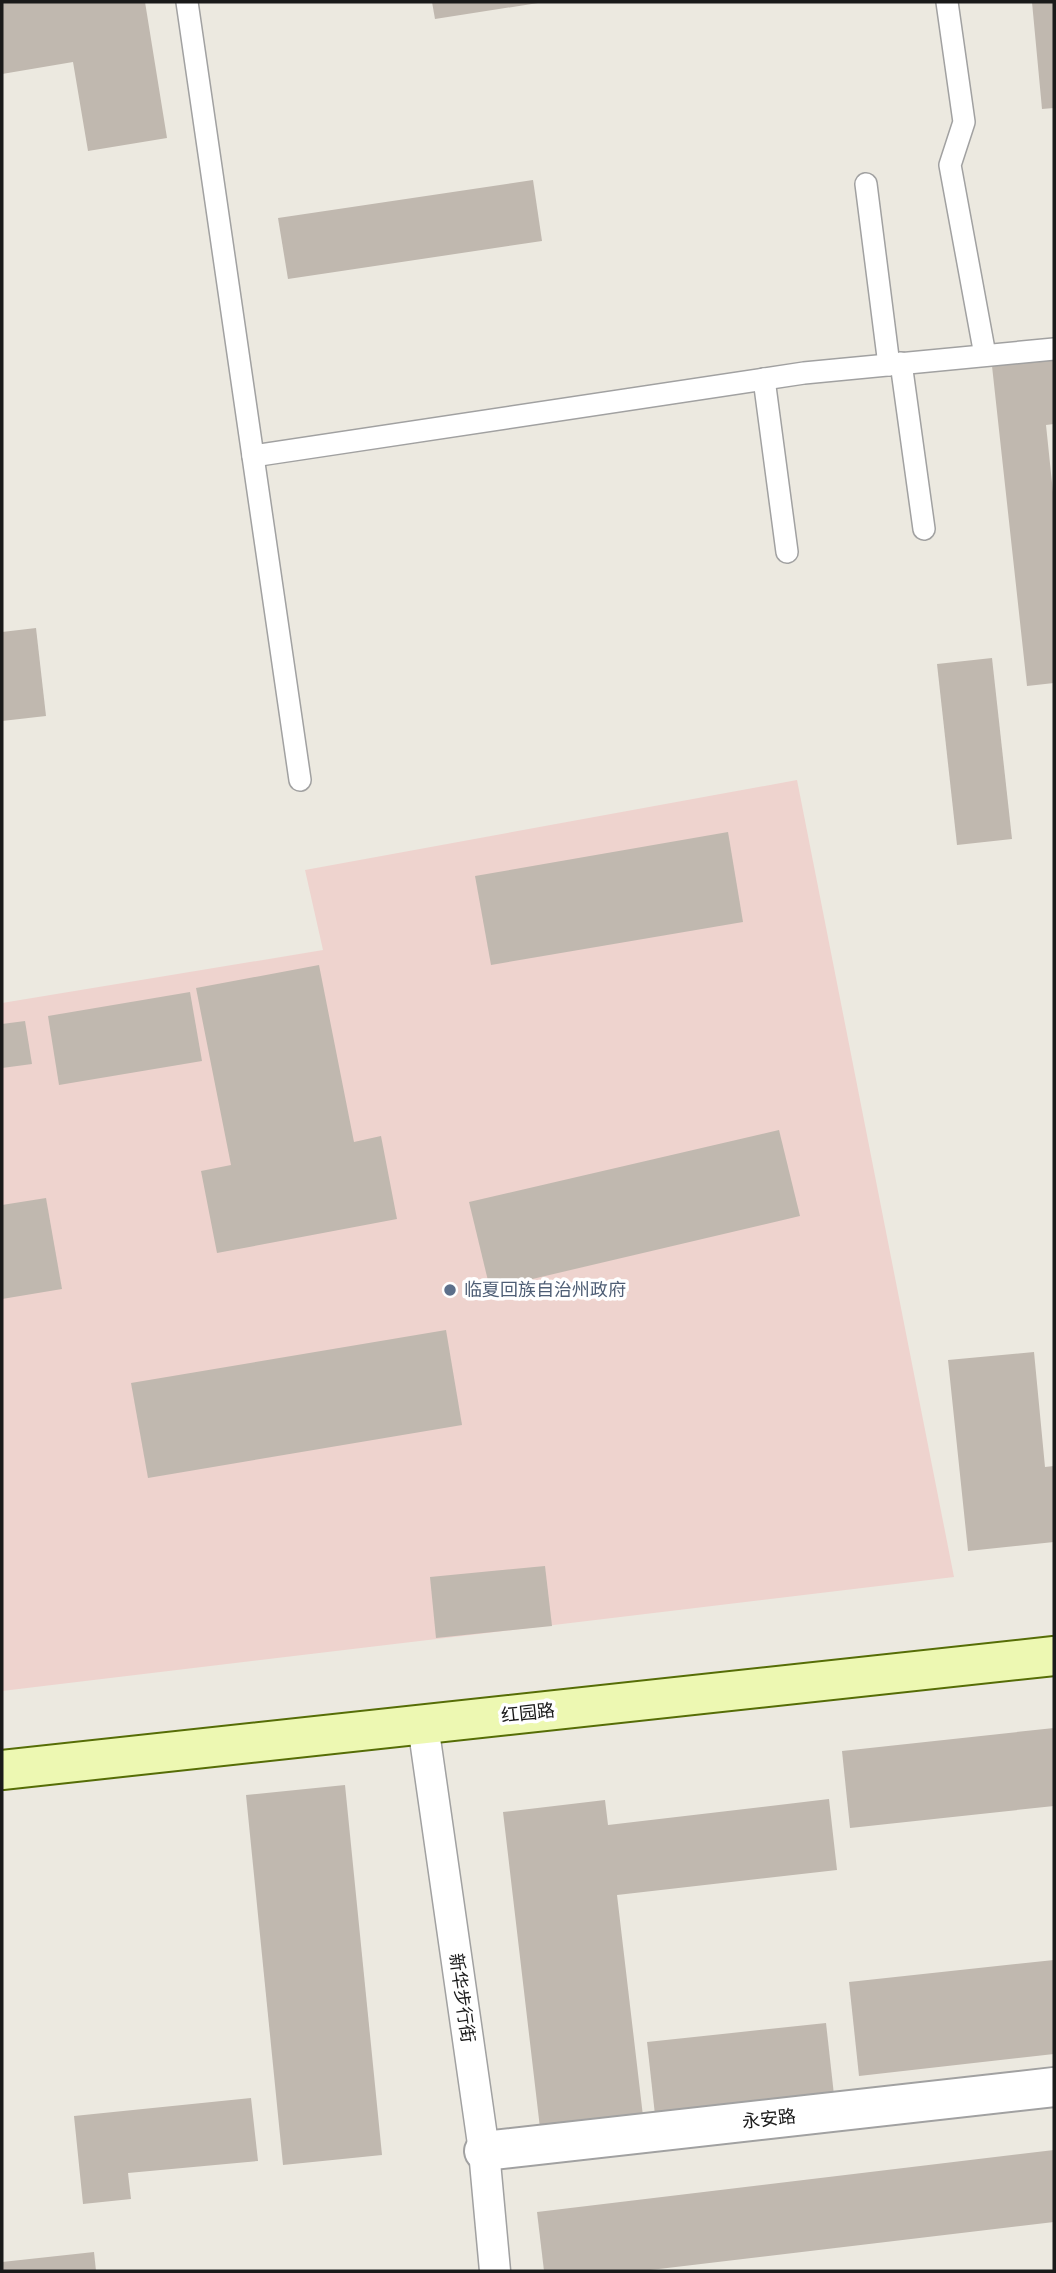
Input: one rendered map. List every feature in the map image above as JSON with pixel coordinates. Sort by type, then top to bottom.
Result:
[{"type":"main road","name":"红园路","points":[[2,1770],[1054,1656]]},
{"type":"street","name":"新华步行街","points":[[423,1725],[484,2151],[495,2271]]},
{"type":"street","name":"永安路","points":[[484,2151],[1054,2087]]},
{"type":"lane","points":[[187,2],[300,780]]},
{"type":"lane","points":[[947,2],[964,122],[950,165],[985,355]]},
{"type":"lane","points":[[866,184],[924,529]]},
{"type":"lane","points":[[253,456],[764,379],[1054,349]]},
{"type":"lane","points":[[764,379],[787,552]]},
{"type":"shaded area","name":"临夏回族自治州政府","points":[[797,780],[954,1577],[2,1691],[2,1003],[323,950],[305,870]]},
{"type":"building","points":[[2,2],[145,2],[167,138],[88,151],[73,62],[2,74]]},
{"type":"building","points":[[432,2],[538,2],[538,3],[435,19]]},
{"type":"building","points":[[1032,2],[1054,2],[1054,108],[1042,109]]},
{"type":"building","points":[[533,180],[542,241],[288,279],[278,218]]},
{"type":"building","points":[[1054,360],[1054,424],[1046,425],[1054,502],[1054,683],[1027,686],[992,366]]},
{"type":"building","points":[[36,628],[46,716],[2,721],[2,632]]},
{"type":"building","points":[[992,658],[1012,839],[957,845],[937,664]]},
{"type":"building","points":[[728,832],[743,922],[491,965],[475,876]]},
{"type":"building","points":[[319,965],[354,1142],[381,1136],[397,1219],[217,1253],[201,1171],[231,1165],[196,988]]},
{"type":"building","points":[[190,992],[202,1061],[59,1085],[48,1016]]},
{"type":"building","points":[[25,1021],[32,1064],[2,1068],[2,1024]]},
{"type":"building","points":[[779,1130],[800,1216],[490,1289],[469,1202]]},
{"type":"building","points":[[46,1198],[62,1289],[2,1299],[2,1205]]},
{"type":"building","points":[[446,1330],[462,1425],[148,1478],[131,1383]]},
{"type":"building","points":[[1034,1352],[1045,1467],[1054,1466],[1054,1542],[968,1551],[948,1360]]},
{"type":"building","points":[[545,1566],[552,1626],[436,1638],[430,1577]]},
{"type":"building","points":[[1054,1728],[1054,1806],[850,1828],[842,1751]]},
{"type":"building","points":[[345,1785],[382,2155],[283,2165],[246,1795]]},
{"type":"building","points":[[829,1799],[837,1870],[617,1895],[643,2116],[540,2128],[503,1812],[605,1800],[608,1825]]},
{"type":"building","points":[[1054,1960],[1054,2054],[859,2076],[849,1982]]},
{"type":"building","points":[[826,2023],[835,2104],[656,2124],[647,2042]]},
{"type":"building","points":[[251,2098],[258,2161],[128,2173],[131,2199],[83,2204],[74,2116]]},
{"type":"building","points":[[1054,2150],[1054,2222],[642,2271],[544,2271],[537,2212]]},
{"type":"building","points":[[94,2252],[96,2271],[2,2271],[2,2262]]},
{"type":"place","name":"临夏回族自治州政府","points":[[450,1290]]}]
